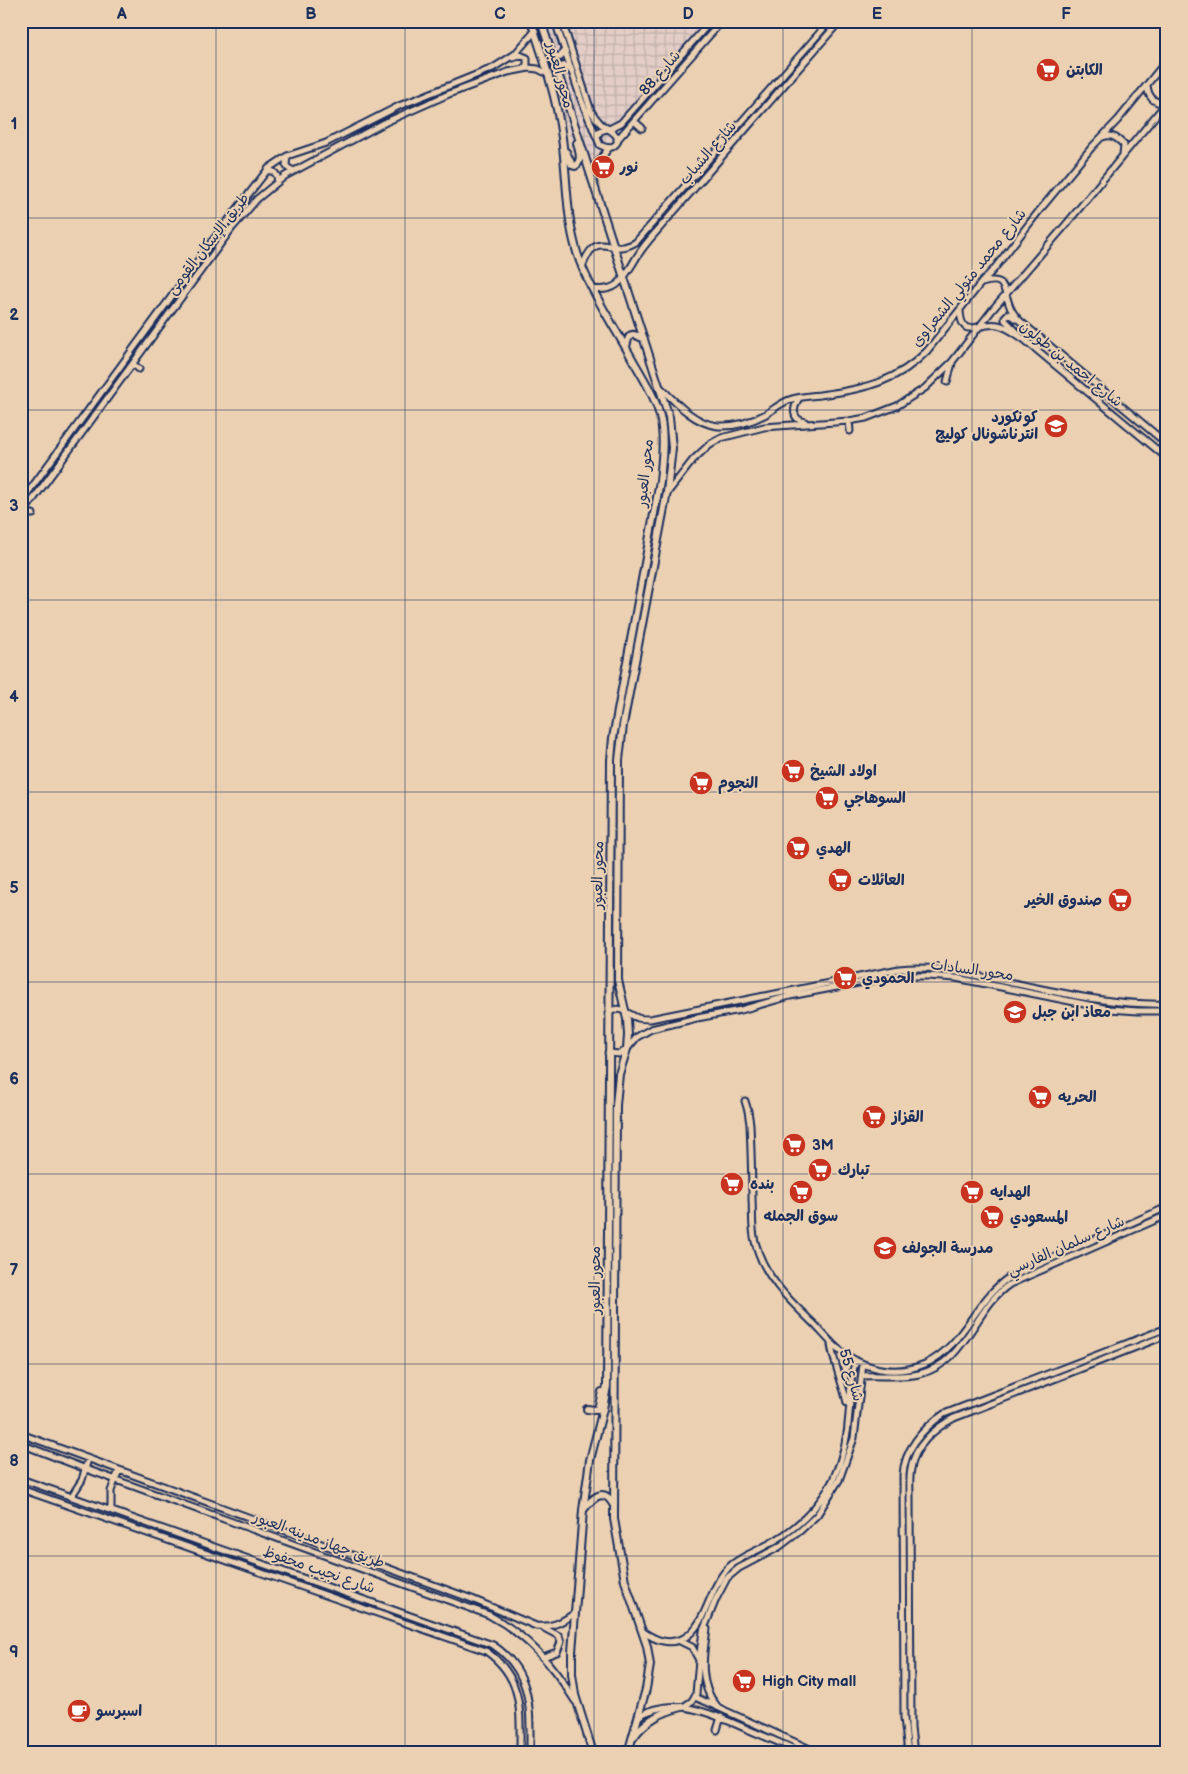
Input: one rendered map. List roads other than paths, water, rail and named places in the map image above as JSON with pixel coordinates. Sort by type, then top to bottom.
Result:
[{"type":"highway","name":"محور العبور","points":[[531,21],[558,112],[570,222],[582,267],[592,289],[653,398],[660,416],[663,447],[660,480],[612,749],[608,1014],[607,1374],[605,1400],[590,1460],[583,1510],[572,1652],[572,1674],[578,1705],[593,1753]]},
{"type":"highway","name":"محور العبور","points":[[541,21],[669,417],[672,432],[672,448],[661,548],[619,760],[617,961],[619,990],[625,1011],[628,1035],[627,1049],[618,1082],[619,1218],[614,1525],[625,1581],[642,1631],[650,1665],[646,1689],[628,1753]]},
{"type":"highway","points":[[552,54],[560,57],[565,52]]},
{"type":"highway","points":[[558,73],[558,70],[564,66],[570,69]]},
{"type":"highway","points":[[563,146],[572,165],[578,164],[580,160],[575,125]]},
{"type":"highway","points":[[626,347],[628,337],[631,335],[635,334],[644,339]]},
{"type":"highway","points":[[587,1409],[595,1410],[599,1408],[603,1381],[607,1374]]},
{"type":"highway","points":[[583,1510],[593,1498],[599,1496],[610,1499],[614,1505]]},
{"type":"highway","points":[[631,1741],[640,1729],[652,1719],[682,1707]]},
{"type":"street","points":[[555,21],[570,69],[598,141],[602,147],[610,148]]},
{"type":"street","points":[[562,21],[588,105],[594,117],[615,133],[616,141],[614,145],[590,172]]},
{"type":"street","name":"شارع 88","points":[[608,129],[621,124],[711,21]]},
{"type":"street","name":"شارع 88","points":[[616,141],[722,21]]},
{"type":"street","name":"شارع الشباب","points":[[582,267],[586,254],[593,246],[603,244],[614,247],[626,247],[636,242],[830,21]]},
{"type":"street","name":"شارع الشباب","points":[[592,289],[610,288],[624,278],[650,239],[840,21]]},
{"type":"street","name":"طريق الإسكان القومى","points":[[21,502],[207,248],[266,171],[287,156],[333,140],[399,106],[478,76],[508,59],[523,46],[535,31]]},
{"type":"street","points":[[508,59],[520,55],[525,56],[528,62],[526,67],[522,69]]},
{"type":"street","name":"شارع محمد متولي الشعراوى","points":[[659,386],[690,414],[704,422],[716,426],[731,426],[766,414],[788,400],[852,391],[894,377],[913,364],[927,351],[1032,220],[1167,60]]},
{"type":"street","name":"طريق الإسكان القومى","points":[[22,515],[236,223],[257,199],[276,183],[355,137],[420,106],[491,78],[522,69],[538,69],[548,74]]},
{"type":"street","points":[[1147,85],[1152,99],[1156,102],[1166,102]]},
{"type":"street","points":[[760,102],[766,107]]},
{"type":"street","points":[[667,492],[687,466],[715,441],[764,427],[849,422],[882,413],[912,398],[938,377],[952,362],[993,309],[1063,228],[1166,102]]},
{"type":"street","points":[[634,122],[642,128]]},
{"type":"street","points":[[598,141],[598,133],[608,129]]},
{"type":"street","points":[[1101,138],[1110,136],[1117,138],[1124,147],[1123,155]]},
{"type":"street","points":[[287,156],[286,165],[294,171]]},
{"type":"street","points":[[266,171],[272,171],[276,174],[278,179],[276,183]]},
{"type":"street","points":[[1026,216],[1032,220]]},
{"type":"street","points":[[1063,228],[1068,233]]},
{"type":"street","name":"شارع احمد بن طولون","points":[[981,283],[993,280],[1000,282],[1005,288],[1011,309],[1020,322],[1167,444]]},
{"type":"street","name":"شارع احمد بن طولون","points":[[960,310],[961,320],[967,328],[972,329],[990,324],[1003,326],[1025,340],[1167,458]]},
{"type":"street","points":[[1020,322],[1009,315],[1005,317],[1005,320],[1025,340]]},
{"type":"street","points":[[947,382],[952,362]]},
{"type":"street","points":[[133,364],[139,369]]},
{"type":"street","points":[[799,398],[794,405],[793,411],[795,416],[799,421],[814,423]]},
{"type":"street","points":[[849,422],[850,431]]},
{"type":"street","points":[[22,515],[33,514]]},
{"type":"street","points":[[908,968],[912,971],[909,975]]},
{"type":"street","name":"محور السادات","points":[[608,1014],[614,1009],[625,1011],[637,1018],[650,1019],[908,968],[928,968],[968,974],[1086,997],[1167,1004]]},
{"type":"street","points":[[928,968],[925,972],[928,976]]},
{"type":"street","name":"محور السادات","points":[[627,1049],[644,1032],[659,1027],[741,1010],[796,995],[888,977],[909,975],[979,982],[1108,1009],[1149,1012],[1167,1011]]},
{"type":"street","points":[[1149,1003],[1149,1012]]},
{"type":"street","points":[[608,1053],[620,1054],[627,1049]]},
{"type":"street","name":"شارع سلمان الفارسي","points":[[745,1101],[749,1116],[753,1230],[758,1252],[786,1297],[831,1342],[856,1361],[876,1368],[897,1370],[912,1368],[933,1360],[950,1346],[990,1293],[1008,1278],[1022,1270],[1167,1207]]},
{"type":"street","name":"شارع سلمان الفارسي","points":[[862,1376],[908,1376],[934,1368],[944,1362],[960,1347],[995,1297],[1010,1284],[1167,1216]]},
{"type":"street","points":[[908,1753],[904,1718],[903,1588],[903,1475],[907,1453],[925,1431],[944,1414],[1167,1328]]},
{"type":"street","points":[[914,1753],[911,1728],[910,1497],[911,1468],[915,1455],[936,1429],[954,1418],[1167,1335]]},
{"type":"street","name":"شارع 55","points":[[831,1342],[830,1348],[842,1380],[849,1414]]},
{"type":"street","points":[[642,1631],[659,1640],[668,1642],[678,1640],[689,1634],[701,1620],[714,1587],[729,1567],[738,1559],[781,1537],[796,1526],[818,1503],[833,1479],[846,1438],[852,1377],[856,1361]]},
{"type":"street","points":[[682,1707],[690,1703],[695,1697],[703,1632],[724,1583],[732,1573],[792,1538],[817,1515],[831,1494],[844,1469],[854,1441],[863,1364]]},
{"type":"street","name":"طريق جهاز مدينه العبور","points":[[21,1434],[472,1599],[528,1624],[543,1627]]},
{"type":"street","name":"طريق جهاز مدينه العبور","points":[[21,1444],[270,1537],[479,1611],[498,1620],[525,1638],[543,1657],[578,1705]]},
{"type":"street","points":[[71,1497],[79,1486],[88,1459]]},
{"type":"street","points":[[111,1510],[110,1497],[114,1479],[119,1470]]},
{"type":"street","name":"شارع نجيب محفوظ","points":[[21,1479],[484,1640],[508,1657],[520,1672],[527,1691],[530,1712],[530,1753]]},
{"type":"street","points":[[34,1494],[37,1484]]},
{"type":"street","name":"شارع نجيب محفوظ","points":[[21,1489],[475,1647],[496,1658],[510,1676],[517,1693],[520,1710],[520,1753]]},
{"type":"street","points":[[270,1537],[274,1527]]},
{"type":"street","points":[[220,1559],[224,1550]]},
{"type":"street","points":[[411,1586],[414,1579]]},
{"type":"street","points":[[363,1608],[366,1599]]},
{"type":"street","points":[[543,1627],[556,1624],[575,1613]]},
{"type":"street","points":[[709,1616],[704,1653],[704,1683],[710,1698],[719,1708]]},
{"type":"street","points":[[543,1627],[559,1636],[561,1642],[557,1652],[543,1657]]},
{"type":"street","points":[[694,1630],[697,1636],[700,1636],[703,1632]]},
{"type":"street","points":[[678,1640],[692,1648],[699,1660]]},
{"type":"street","points":[[695,1697],[819,1753]]},
{"type":"street","points":[[638,1717],[659,1708],[682,1707],[701,1710],[804,1753]]},
{"type":"street","points":[[717,1730],[721,1717]]},
{"type":"place","name":"الكابتن","points":[[1048,70]]},
{"type":"place","name":"نور","points":[[603,167]]},
{"type":"place","name":"كونكورد انترناشونال كوليج","points":[[1056,426]]},
{"type":"place","name":"اولاد الشيخ","points":[[793,771]]},
{"type":"place","name":"النجوم","points":[[701,783]]},
{"type":"place","name":"السوهاجي","points":[[827,798]]},
{"type":"place","name":"الهدي","points":[[798,848]]},
{"type":"place","name":"العائلات","points":[[840,880]]},
{"type":"place","name":"صندوق الخير","points":[[1120,900]]},
{"type":"place","name":"الحمودي","points":[[845,978]]},
{"type":"place","name":"معاذ ابن جبل","points":[[1015,1012]]},
{"type":"place","name":"الحريه","points":[[1040,1097]]},
{"type":"place","name":"القزاز","points":[[874,1117]]},
{"type":"place","name":"3M","points":[[794,1145]]},
{"type":"place","name":"تبارك","points":[[820,1170]]},
{"type":"place","name":"بنده","points":[[732,1184]]},
{"type":"place","name":"سوق الجمله","points":[[801,1192]]},
{"type":"place","name":"الهدايه","points":[[972,1192]]},
{"type":"place","name":"المسعودي","points":[[992,1217]]},
{"type":"place","name":"مدرسة الجولف","points":[[885,1248]]},
{"type":"place","name":"High City mall","points":[[744,1681]]},
{"type":"place","name":"اسبرسو","points":[[79,1711]]}]
